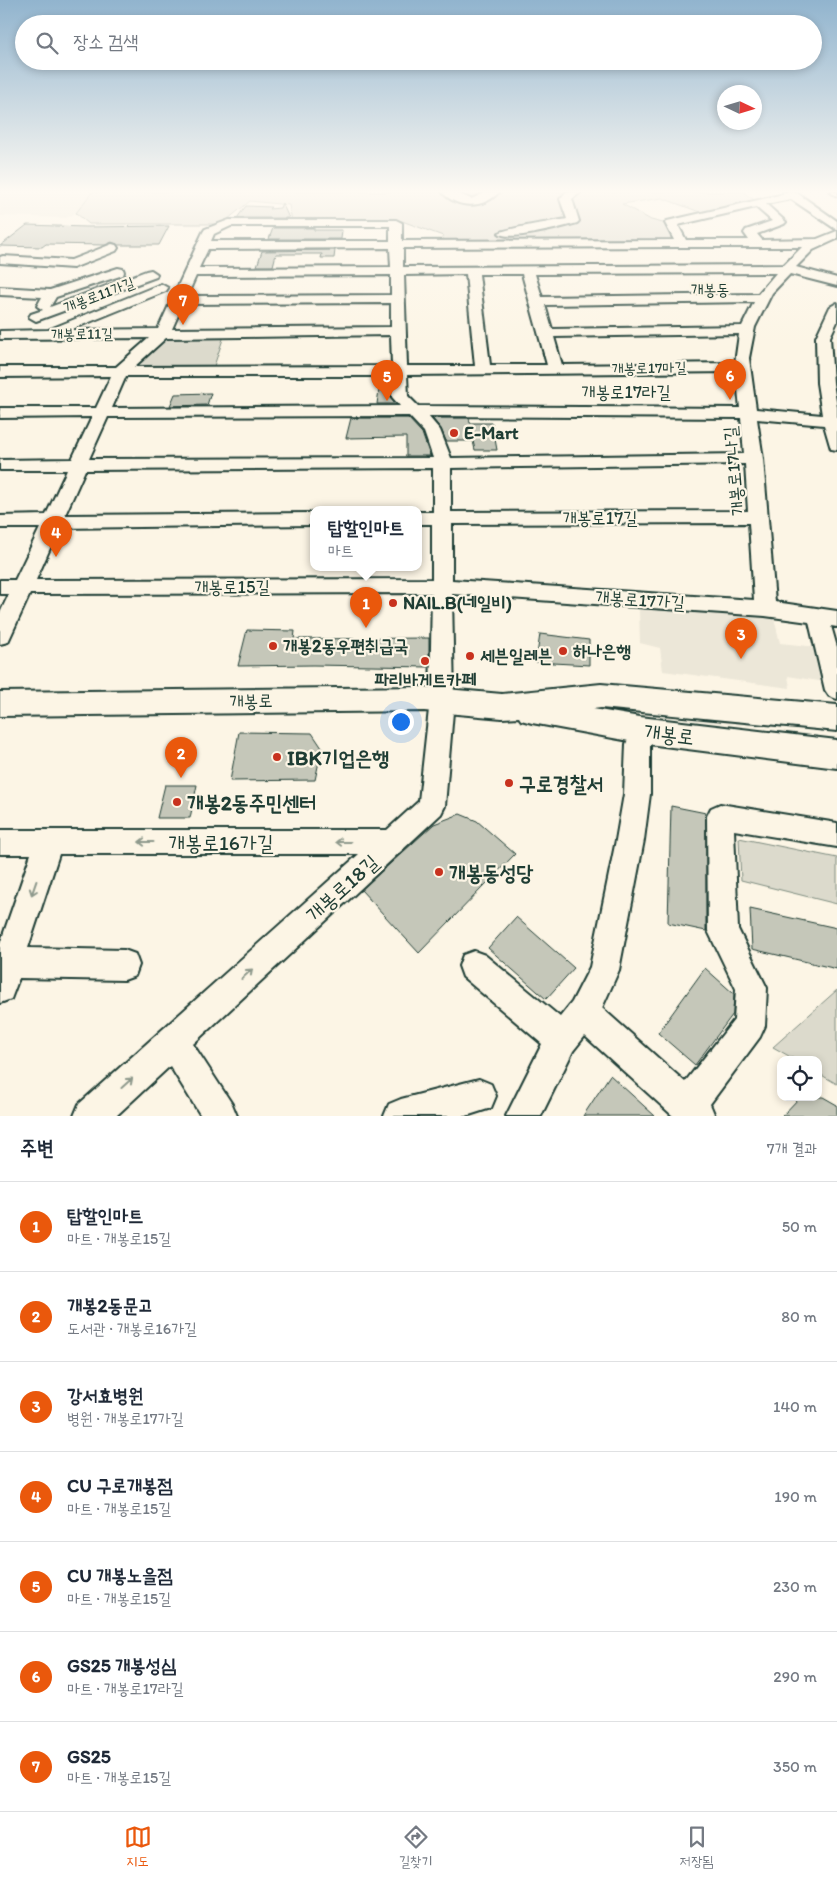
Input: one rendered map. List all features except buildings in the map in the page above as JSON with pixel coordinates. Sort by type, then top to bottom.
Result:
[{"type":"main road","name":"개봉로","points":[[0,704],[442,700],[502,706],[604,710],[836,736]]},
{"type":"main road","points":[[502,706],[533,727],[639,737],[837,772]]},
{"type":"main road","name":"개봉로","points":[[639,737],[836,736]]},
{"type":"street","points":[[0,636],[121,371],[164,333],[203,245],[233,244]]},
{"type":"street","points":[[397,244],[400,397],[432,430],[442,458],[442,700]]},
{"type":"street","name":"개봉로17나길","points":[[765,608],[754,459],[742,358],[748,330],[766,291],[809,247],[816,244]]},
{"type":"street","points":[[2,261],[17,248]]},
{"type":"street","points":[[2,261],[73,264],[112,248]]},
{"type":"street","points":[[17,292],[45,262]]},
{"type":"street","points":[[73,264],[97,279]]},
{"type":"street","points":[[0,291],[51,294],[97,279],[149,268],[36,317]]},
{"type":"street","points":[[191,272],[788,268],[837,282]]},
{"type":"street","points":[[472,271],[483,370]]},
{"type":"street","points":[[528,271],[556,369]]},
{"type":"street","name":"개봉로11가길","points":[[50,334],[61,327],[161,288]]},
{"type":"street","points":[[25,335],[51,294]]},
{"type":"street","points":[[536,300],[763,298]]},
{"type":"street","points":[[179,300],[398,299]]},
{"type":"street","points":[[837,307],[823,337],[825,383],[834,421],[837,445]]},
{"type":"street","points":[[546,333],[748,330]]},
{"type":"street","points":[[164,333],[228,334],[398,331]]},
{"type":"street","name":"개봉로11길","points":[[0,335],[164,333]]},
{"type":"street","name":"개봉로17마길","points":[[399,371],[743,367]]},
{"type":"street","points":[[0,372],[399,371]]},
{"type":"street","points":[[0,413],[414,411]]},
{"type":"street","name":"개봉로17라길","points":[[414,411],[748,413],[834,421]]},
{"type":"street","points":[[0,465],[442,463],[754,459]]},
{"type":"street","name":"개봉로17길","points":[[442,518],[758,517]]},
{"type":"street","points":[[422,518],[442,518]]},
{"type":"street","points":[[0,522],[310,519]]},
{"type":"street","points":[[0,586],[22,587]]},
{"type":"street","name":"개봉로17가길","points":[[442,586],[765,608],[827,618]]},
{"type":"street","name":"개봉로15길","points":[[22,587],[442,586]]},
{"type":"street","points":[[827,618],[837,690]]},
{"type":"street","name":"개봉로18길","points":[[91,1116],[432,806],[442,700]]},
{"type":"street","points":[[523,1116],[562,1040],[583,1013],[604,970],[630,840],[637,794],[639,737]]},
{"type":"street","points":[[583,1013],[693,1111],[749,1026],[752,988],[724,932],[720,816],[837,835]]},
{"type":"street","name":"개봉로16가길","points":[[0,842],[392,842]]},
{"type":"street","points":[[49,842],[4,976],[124,965]]},
{"type":"street","points":[[474,966],[562,1040]]},
{"type":"street","points":[[173,1042],[220,1116]]},
{"type":"street","points":[[401,1116],[479,1096]]},
{"type":"shaded area","points":[[166,334],[224,336],[213,369],[126,370]]},
{"type":"shaded area","points":[[639,609],[774,618],[780,643],[817,647],[825,682],[788,676],[790,688],[663,671],[660,648],[640,643]]},
{"type":"shaded area","points":[[739,838],[837,858],[837,904],[741,880]]},
{"type":"shaded area","points":[[837,990],[837,1084],[822,1075],[822,1056],[789,1056],[773,1047]]},
{"type":"place","name":"GS25","points":[[183,325]]},
{"type":"place","name":"GS25 개봉성심","points":[[730,400]]},
{"type":"place","name":"CU 개봉노을점","points":[[387,401]]},
{"type":"place","name":"E-Mart","points":[[454,433]]},
{"type":"place","name":"CU 구로개봉점","points":[[56,557]]},
{"type":"place","name":"NAIL.B(네일비)","points":[[393,603]]},
{"type":"place","name":"탑할인마트","points":[[366,628]]},
{"type":"place","name":"개봉2동우편취급국","points":[[273,646]]},
{"type":"place","name":"하나은행","points":[[563,651]]},
{"type":"place","name":"세븐일레븐","points":[[470,656]]},
{"type":"place","name":"강서효병원","points":[[741,659]]},
{"type":"place","name":"파리바게트카페","points":[[425,661]]},
{"type":"place","name":"IBK기업은행","points":[[277,757]]},
{"type":"place","name":"개봉2동문고","points":[[181,778]]},
{"type":"place","name":"구로경찰서","points":[[509,783]]},
{"type":"place","name":"개봉2동주민센터","points":[[177,802]]},
{"type":"place","name":"개봉동성당","points":[[439,872]]},
{"type":"district","name":"개봉동","points":[[710,289]]}]
